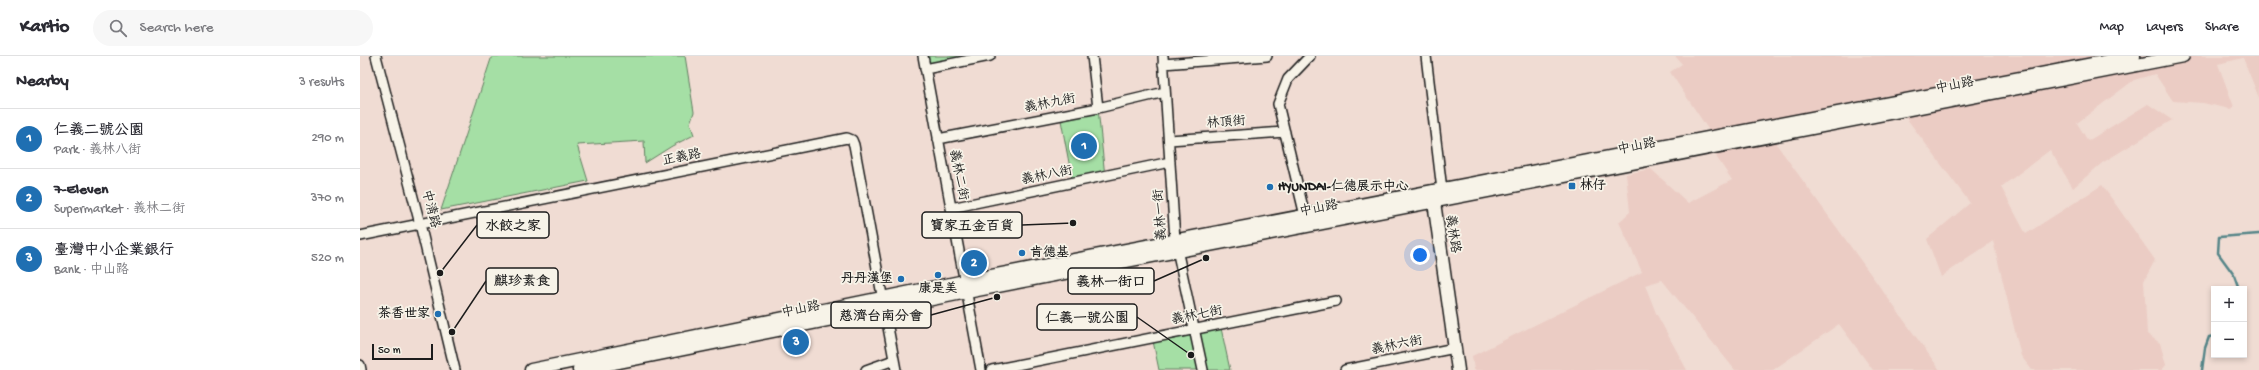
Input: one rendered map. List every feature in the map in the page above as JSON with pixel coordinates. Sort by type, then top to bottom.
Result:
[{"type":"main road","name":"中山路","points":[[531,370],[1176,246],[1614,155],[2134,56]]},
{"type":"main road","name":"中山路","points":[[1306,220],[1434,202],[2183,56]]},
{"type":"main road","name":"義林路","points":[[1434,202],[1458,370]]},
{"type":"main road","name":"中山路","points":[[579,370],[884,302]]},
{"type":"street","name":"中清路","points":[[376,56],[420,224],[455,370]]},
{"type":"street","name":"義林二街","points":[[923,56],[981,370]]},
{"type":"street","points":[[925,69],[990,56]]},
{"type":"street","points":[[1092,56],[1098,108]]},
{"type":"street","points":[[1163,60],[1267,56]]},
{"type":"street","points":[[1298,56],[1298,68]]},
{"type":"street","points":[[1306,220],[1278,104],[1288,79],[1310,56]]},
{"type":"street","points":[[1426,56],[1442,190]]},
{"type":"street","name":"義林一街","points":[[1163,60],[1176,246],[1203,370]]},
{"type":"street","name":"義林九街","points":[[938,139],[1098,108],[1165,92]]},
{"type":"street","name":"林頂街","points":[[1169,140],[1285,132]]},
{"type":"street","name":"正義路","points":[[360,236],[847,138],[852,140],[854,145],[884,302]]},
{"type":"street","name":"義林八街","points":[[951,208],[1170,162]]},
{"type":"street","name":"義林路","points":[[1434,202],[1442,190]]},
{"type":"street","points":[[884,302],[896,370]]},
{"type":"street","name":"義林七街","points":[[992,370],[1336,302]]},
{"type":"street","name":"義林六街","points":[[1345,370],[1455,348]]},
{"type":"street","points":[[866,370],[894,360]]},
{"type":"street","points":[[360,365],[362,370]]},
{"type":"shaded area","points":[[1675,56],[2259,56],[2259,98],[2243,58],[2218,64],[2234,107],[2230,109],[2203,103],[2173,101],[2155,74],[2134,80],[2077,123],[2088,141],[2148,104],[2172,120],[2102,163],[2073,188],[2050,150],[2001,187],[2026,234],[2102,185],[2155,260],[2144,281],[2147,334],[2160,343],[2166,365],[2162,370],[2032,370],[2021,356],[1993,241],[1941,277],[1927,239],[1970,203],[1889,95],[1779,118],[1777,145],[1940,370],[1873,370],[1839,324],[1773,370],[1735,370],[1662,280],[1645,285],[1656,313],[1687,370],[1474,370],[1472,356],[1642,272],[1619,222],[1630,212],[1626,174],[1651,169],[1688,203],[1732,180],[1717,158],[1708,129],[1670,72],[1682,64]]},
{"type":"green space","points":[[492,56],[685,56],[694,112],[690,123],[694,135],[672,146],[645,163],[644,141],[577,145],[588,181],[441,210]]},
{"type":"green space","points":[[923,56],[990,56],[925,69]]},
{"type":"green space","points":[[1098,108],[1105,177],[1073,184],[1060,115]]},
{"type":"green space","points":[[1221,328],[1230,370],[1159,370],[1153,341]]},
{"type":"waterway","points":[[2238,286],[2234,275],[2218,253],[2219,237],[2259,234]]},
{"type":"waterway","points":[[2202,370],[2205,348],[2209,337],[2211,337]]},
{"type":"place","name":"仁義二號公園","points":[[1084,146]]},
{"type":"place","name":"林仔","points":[[1572,186]]},
{"type":"place","name":"HYUNDAI-仁德展示中心","points":[[1270,187]]},
{"type":"place","name":"寶家五金百貨","points":[[1073,223]]},
{"type":"place","name":"肯德基","points":[[1022,253]]},
{"type":"place","name":"義林一街口","points":[[1206,258]]},
{"type":"place","name":"7-Eleven","points":[[974,263]]},
{"type":"place","name":"水餃之家","points":[[440,273]]},
{"type":"place","name":"康是美","points":[[938,275]]},
{"type":"place","name":"丹丹漢堡","points":[[901,279]]},
{"type":"place","name":"慈濟台南分會","points":[[997,297]]},
{"type":"place","name":"茶香世家","points":[[438,314]]},
{"type":"place","name":"麒珍素食","points":[[452,332]]},
{"type":"place","name":"臺灣中小企業銀行","points":[[796,342]]},
{"type":"place","name":"仁義一號公園","points":[[1191,355]]}]
